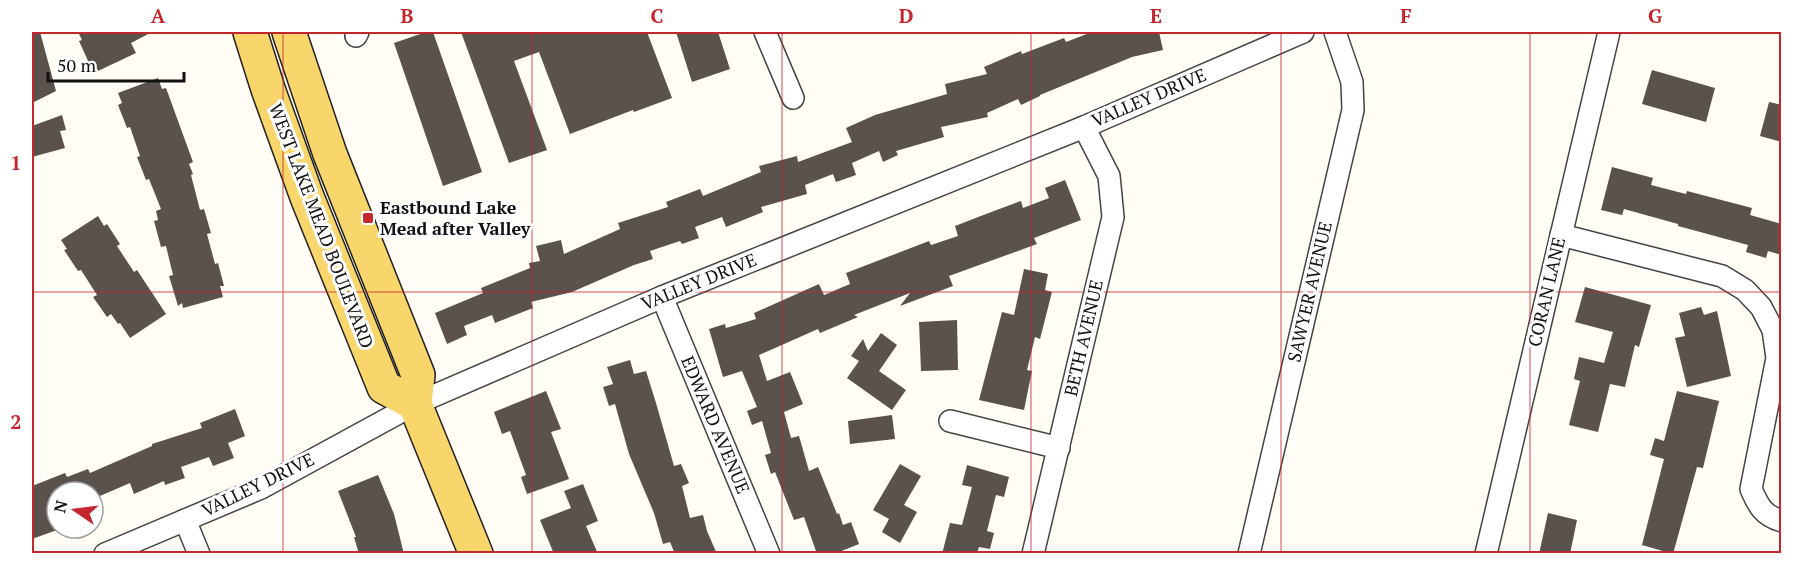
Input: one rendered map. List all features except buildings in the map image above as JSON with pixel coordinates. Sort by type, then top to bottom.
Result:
[{"type":"main road","name":"WEST LAKE MEAD BOULEVARD","points":[[250,32],[307,197],[384,387],[415,404]]},
{"type":"main road","name":"WEST LAKE MEAD BOULEVARD","points":[[290,32],[330,154],[418,375],[415,404],[476,554]]},
{"type":"street","points":[[765,32],[793,98]]},
{"type":"street","name":"VALLEY DRIVE","points":[[105,554],[261,488],[415,404],[662,297],[1084,127],[1303,32]]},
{"type":"street","name":"SAWYER AVENUE","points":[[1249,554],[1353,110],[1352,82],[1335,32]]},
{"type":"street","name":"CORAN LANE","points":[[1486,554],[1609,32]]},
{"type":"street","name":"BETH AVENUE","points":[[1034,554],[1113,217],[1109,176],[1084,127]]},
{"type":"street","points":[[1561,235],[1722,276],[1745,290],[1761,307],[1777,329],[1777,358],[1751,489],[1758,505],[1771,519],[1782,521]]},
{"type":"street","name":"EDWARD AVENUE","points":[[662,297],[769,554]]},
{"type":"street","points":[[950,421],[1059,448]]},
{"type":"street","points":[[185,520],[199,554]]},
{"type":"place","name":"Eastbound Lake Mead after Valley","points":[[368,218]]}]
